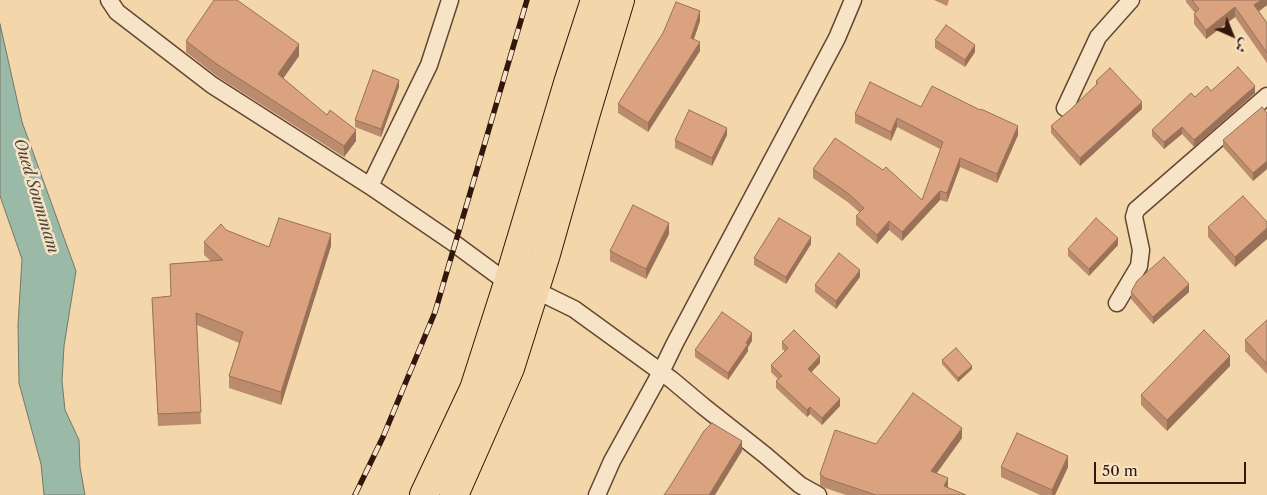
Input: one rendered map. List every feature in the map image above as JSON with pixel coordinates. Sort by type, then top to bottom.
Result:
[{"type":"highway","points":[[424,495],[474,389],[508,283],[543,162],[595,0]]},
{"type":"highway","points":[[454,495],[510,368],[546,254],[620,0]]},
{"type":"street","points":[[108,0],[117,12],[212,85],[370,186],[508,283]]},
{"type":"street","points":[[370,186],[429,65],[450,0]]},
{"type":"street","points":[[597,495],[612,461],[837,38],[853,0]]},
{"type":"street","points":[[1065,108],[1098,37],[1131,0]]},
{"type":"street","points":[[1117,303],[1139,266],[1140,250],[1134,217],[1136,210],[1267,96]]},
{"type":"street","points":[[535,290],[574,309],[661,372],[800,485],[818,495]]},
{"type":"water","name":"Oued Soummam","points":[[0,24],[22,122],[76,271],[64,346],[62,381],[65,410],[79,440],[80,467],[85,495],[44,495],[41,464],[19,383],[18,325],[22,259],[0,196]]},
{"type":"building","points":[[214,0],[237,0],[299,44],[278,74],[327,115],[330,110],[356,130],[344,146],[218,65],[186,41]]},
{"type":"building","points":[[1192,0],[1261,0],[1254,5],[1267,23],[1267,53],[1235,7],[1206,30],[1194,14],[1199,9]]},
{"type":"building","points":[[676,2],[700,11],[691,38],[700,42],[648,123],[618,104],[663,33]]},
{"type":"building","points":[[946,25],[975,45],[965,60],[935,40]]},
{"type":"building","points":[[1238,67],[1255,86],[1194,140],[1182,127],[1164,142],[1152,130],[1191,93],[1195,97],[1207,86],[1211,91]]},
{"type":"building","points":[[1110,68],[1142,102],[1080,158],[1051,126],[1098,83],[1096,81]]},
{"type":"building","points":[[373,70],[399,80],[381,129],[355,120]]},
{"type":"building","points":[[870,82],[921,107],[932,86],[980,110],[1018,126],[997,174],[960,158],[947,193],[940,191],[902,232],[889,221],[877,235],[856,216],[864,208],[849,194],[813,169],[835,138],[883,170],[886,167],[922,200],[943,142],[897,118],[891,132],[855,114]]},
{"type":"building","points":[[1262,107],[1267,113],[1267,161],[1253,173],[1223,140]]},
{"type":"building","points":[[689,110],[727,128],[712,158],[675,140]]},
{"type":"building","points":[[1243,196],[1267,222],[1267,228],[1235,257],[1208,227]]},
{"type":"building","points":[[633,205],[669,223],[646,269],[610,251]]},
{"type":"building","points":[[279,218],[331,234],[281,392],[229,376],[243,332],[196,313],[201,412],[158,414],[152,298],[171,296],[170,264],[223,260],[204,242],[221,224],[226,230],[269,247]]},
{"type":"building","points":[[779,218],[811,237],[786,277],[754,258]]},
{"type":"building","points":[[1096,218],[1118,238],[1089,269],[1068,249]]},
{"type":"building","points":[[839,253],[860,270],[836,301],[815,285]]},
{"type":"building","points":[[1164,257],[1189,284],[1153,317],[1131,292],[1137,281]]},
{"type":"building","points":[[722,312],[752,333],[746,343],[748,344],[728,373],[695,350]]},
{"type":"building","points":[[1267,320],[1267,364],[1245,340]]},
{"type":"building","points":[[794,330],[820,356],[808,369],[840,399],[822,418],[810,407],[807,410],[776,381],[782,376],[771,365],[788,348],[782,342]]},
{"type":"building","points":[[1204,330],[1230,356],[1167,420],[1141,395]]},
{"type":"building","points":[[956,348],[972,366],[958,378],[942,360]]},
{"type":"building","points":[[913,393],[962,428],[931,471],[948,478],[944,486],[966,495],[876,495],[825,478],[820,474],[835,430],[876,444]]},
{"type":"building","points":[[712,423],[742,441],[709,495],[664,495],[704,431]]},
{"type":"building","points":[[1017,433],[1068,456],[1052,490],[1001,467]]},
{"type":"railway","points":[[355,495],[383,437],[435,312],[527,0]]}]
